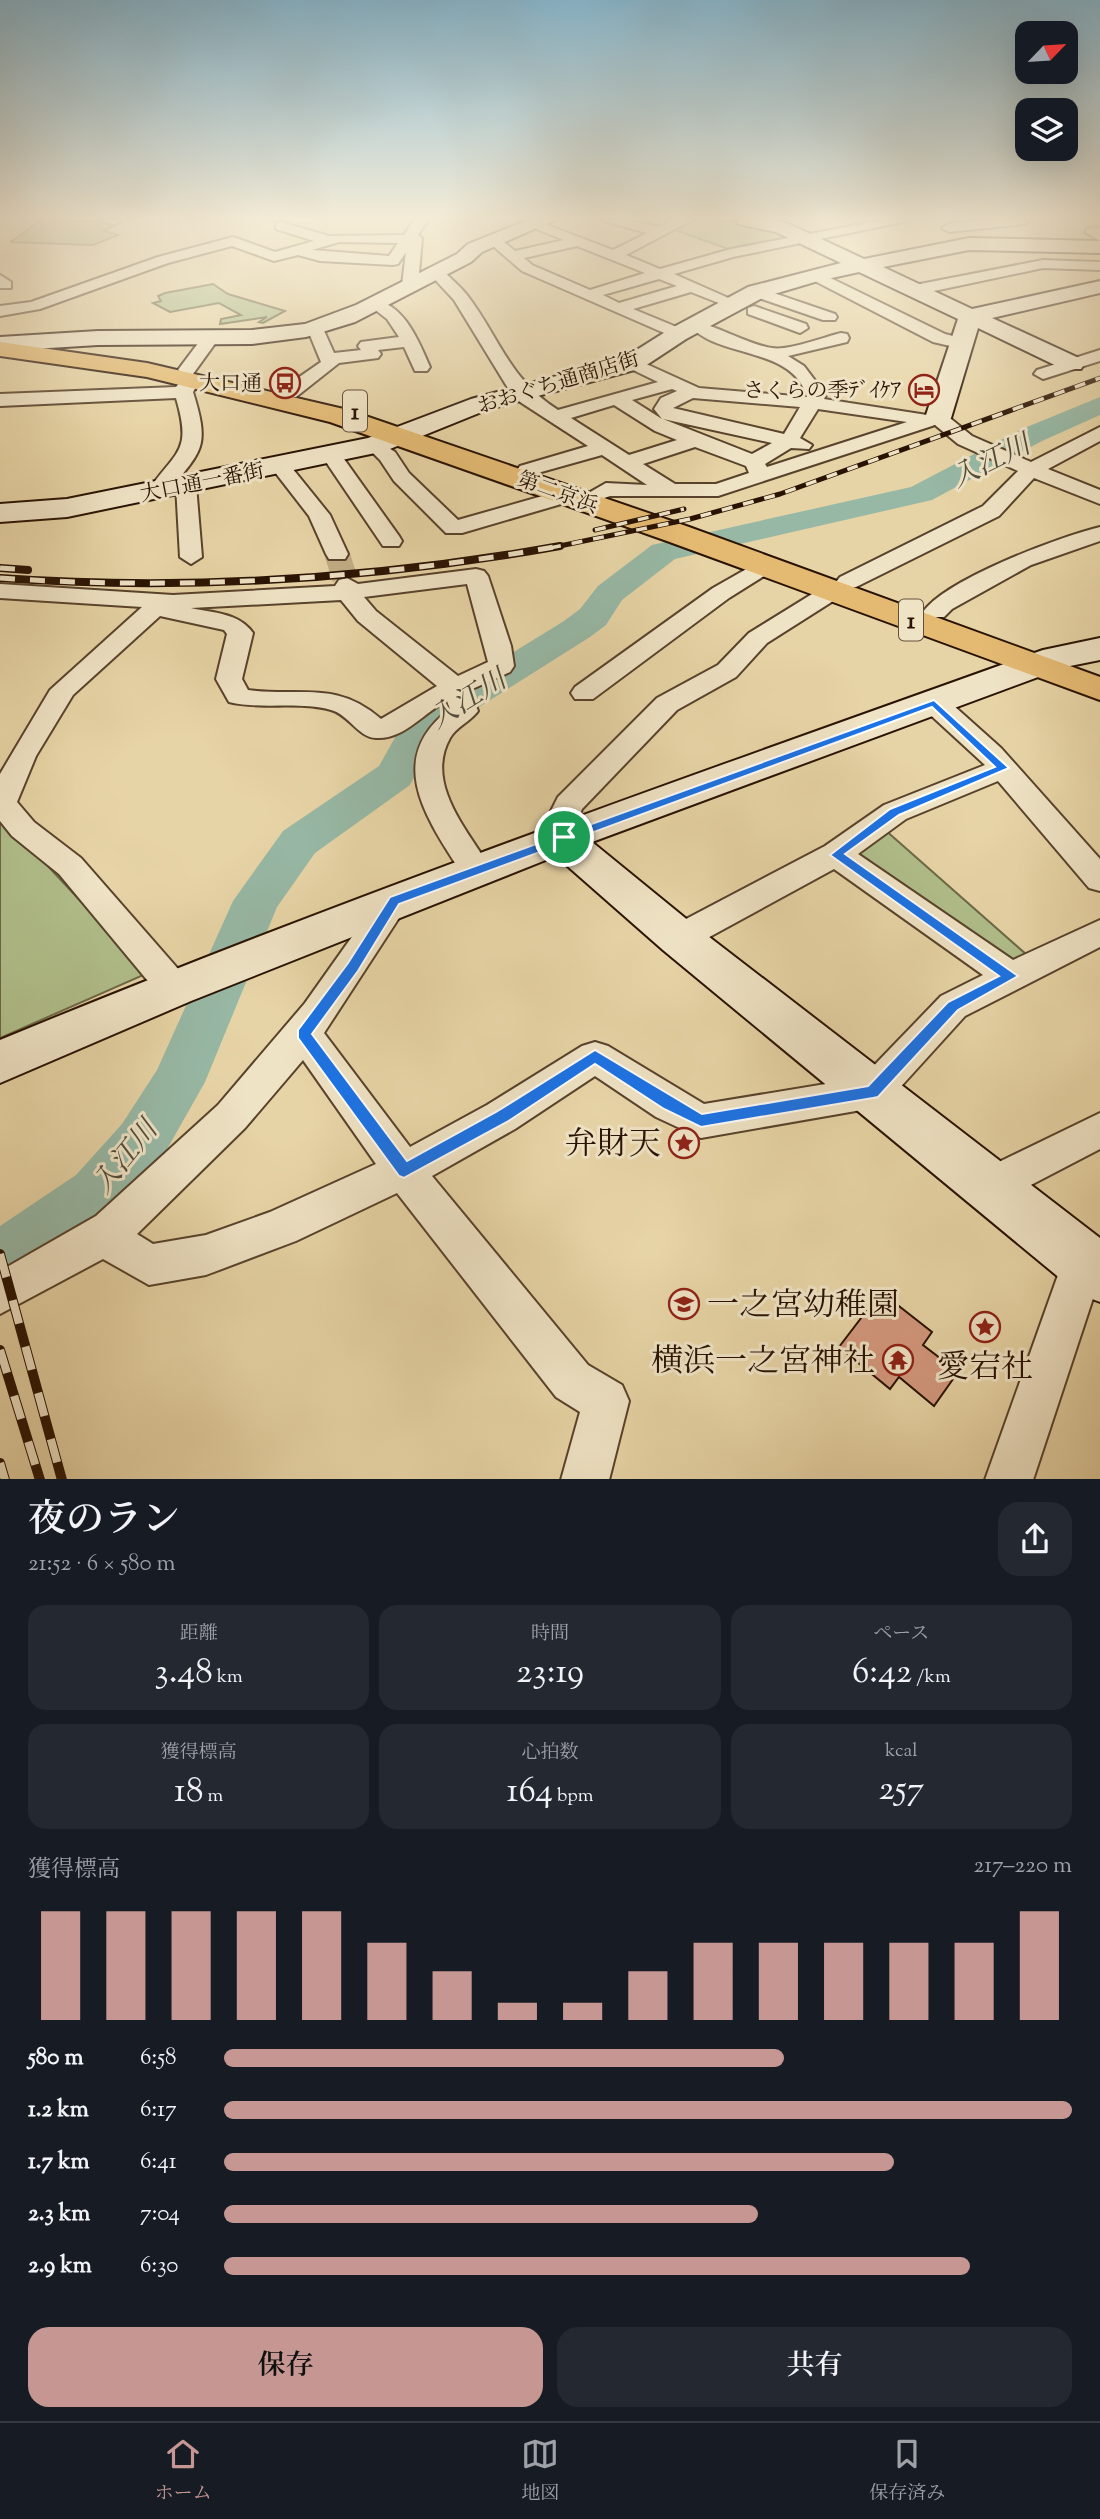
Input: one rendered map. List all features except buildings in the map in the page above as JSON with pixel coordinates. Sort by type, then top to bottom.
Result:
[{"type":"highway","name":"第二京浜","points":[[5,344],[187,380],[339,416],[567,495],[687,532]]},
{"type":"highway","name":"第二京浜","points":[[187,380],[289,393],[397,437],[527,470],[744,554],[1047,662],[1100,673]]},
{"type":"highway","name":"第二京浜","points":[[840,587],[935,612],[1100,689]]},
{"type":"street","points":[[0,311],[34,306],[82,289]]},
{"type":"street","points":[[5,344],[112,338],[211,338],[314,328],[377,304],[403,289]]},
{"type":"street","points":[[452,289],[461,298],[489,347],[522,393],[671,491]]},
{"type":"street","points":[[574,289],[618,308],[772,355],[797,370],[817,395],[788,442],[758,469],[719,490],[606,489],[596,495]]},
{"type":"street","points":[[588,295],[608,289]]},
{"type":"street","points":[[618,308],[684,289]]},
{"type":"street","points":[[696,289],[800,328]]},
{"type":"street","name":"おおぐち通商店街","points":[[397,437],[480,404],[633,363],[688,329],[766,289]]},
{"type":"street","points":[[842,289],[939,338],[959,343]]},
{"type":"street","points":[[915,290],[920,289]]},
{"type":"street","points":[[970,316],[1091,289]]},
{"type":"street","points":[[915,290],[1072,364]]},
{"type":"street","points":[[756,292],[829,317]]},
{"type":"street","points":[[377,304],[394,316],[410,341],[421,367]]},
{"type":"street","points":[[933,420],[970,316]]},
{"type":"street","points":[[314,328],[330,359]]},
{"type":"street","points":[[191,557],[172,488],[192,451],[196,430],[187,380],[211,338]]},
{"type":"street","points":[[772,355],[841,338]]},
{"type":"street","points":[[289,393],[317,375],[330,359],[372,354],[367,346],[410,341]]},
{"type":"street","points":[[1043,374],[1100,355]]},
{"type":"street","points":[[633,363],[683,387]]},
{"type":"street","points":[[0,400],[187,380]]},
{"type":"street","points":[[556,416],[617,399],[683,387],[913,416],[933,420],[983,449],[1100,498]]},
{"type":"street","points":[[683,387],[663,409],[669,415],[838,452]]},
{"type":"street","points":[[617,399],[662,427],[732,452],[758,469],[838,452],[933,420]]},
{"type":"street","points":[[597,405],[640,431]]},
{"type":"street","points":[[1009,1479],[1092,1267],[579,855],[564,837],[562,818],[569,804],[667,704],[727,671],[758,638],[802,614],[858,574],[991,511],[1030,470],[1100,433]]},
{"type":"street","points":[[732,452],[762,434]]},
{"type":"street","points":[[397,437],[388,456],[401,477],[454,528],[567,495]]},
{"type":"street","name":"大口通一番街","points":[[0,513],[67,508],[172,488],[332,456],[397,437]]},
{"type":"street","points":[[627,462],[695,440]]},
{"type":"street","points":[[527,470],[604,447]]},
{"type":"street","points":[[332,456],[391,541]]},
{"type":"street","points":[[281,467],[319,515],[337,554]]},
{"type":"street","points":[[935,612],[943,604],[1023,560],[1100,534]]},
{"type":"street","points":[[584,693],[721,593],[744,554]]},
{"type":"street","points":[[190,981],[70,866],[23,829],[2,803],[22,755],[63,690],[128,635],[158,605],[476,576],[498,646],[500,666],[460,699],[437,734],[428,774],[435,807],[475,869]]},
{"type":"street","points":[[348,588],[368,616],[460,699]]},
{"type":"street","points":[[0,591],[158,605],[232,624],[240,633],[229,679],[238,696],[250,699],[308,699],[346,706],[377,730],[396,724],[428,700],[460,699]]},
{"type":"street","points":[[1047,662],[1064,643],[1100,629]]},
{"type":"street","points":[[0,1062],[190,981],[475,869],[1047,662],[1100,649]]},
{"type":"street","points":[[934,703],[1003,768],[1100,880]]},
{"type":"street","points":[[679,938],[836,855],[895,812],[1003,768]]},
{"type":"street","points":[[836,855],[1011,976]]},
{"type":"street","points":[[0,1293],[40,1274],[103,1235],[208,1143],[266,1082],[304,1034],[353,967],[394,901]]},
{"type":"street","points":[[103,1235],[149,1265],[206,1255],[281,1227],[404,1171],[501,1117],[595,1056],[669,1105],[701,1121],[873,1092],[953,1006],[1100,932]]},
{"type":"street","points":[[304,1034],[404,1171],[572,1381],[606,1401],[585,1479]]},
{"type":"street","points":[[990,1186],[1100,1130]]},
{"type":"green space","points":[[186,289],[221,289],[228,294],[285,311],[263,323],[259,322],[267,317],[220,324],[221,319],[241,315],[219,303],[170,312],[153,303],[161,301],[158,296]]},
{"type":"green space","points":[[0,815],[148,973],[0,1038]]},
{"type":"green space","points":[[884,829],[1027,955],[1015,963],[846,856]]},
{"type":"waterway","name":"入江川","points":[[0,1261],[97,1194],[142,1141],[178,1082],[256,901],[299,842],[395,775],[420,727],[577,629],[593,617],[610,593],[664,552],[921,494],[1032,435],[1100,405]]},
{"type":"tunnel","points":[[337,554],[347,585]]},
{"type":"railway","points":[[559,546],[690,519],[780,494],[1100,378]]},
{"type":"railway","points":[[595,530],[684,509]]},
{"type":"railway","points":[[0,578],[140,583],[281,579],[421,567],[559,546]]},
{"type":"railway","points":[[550,548],[559,546]]},
{"type":"railway","points":[[0,568],[28,570]]},
{"type":"railway","points":[[0,1254],[62,1479]]},
{"type":"railway","points":[[0,1350],[40,1479]]},
{"type":"railway","points":[[0,1463],[5,1479]]},
{"type":"place","name":"大口通","points":[[285,383]]},
{"type":"place","name":"さくらの季ﾃﾞｲｹｱ","points":[[924,390]]},
{"type":"place","name":"弁財天","points":[[684,1143]]},
{"type":"place","name":"一之宮幼稚園","points":[[684,1304]]},
{"type":"place","name":"愛宕社","points":[[985,1327]]},
{"type":"place","name":"横浜一之宮神社","points":[[898,1360]]},
{"type":"route","points":[[934,703],[1003,768],[895,812],[836,855],[1011,976],[953,1006],[873,1092],[701,1121],[669,1105],[595,1056],[501,1117],[404,1171],[304,1034],[353,967],[394,901],[564,837],[934,703]]}]
